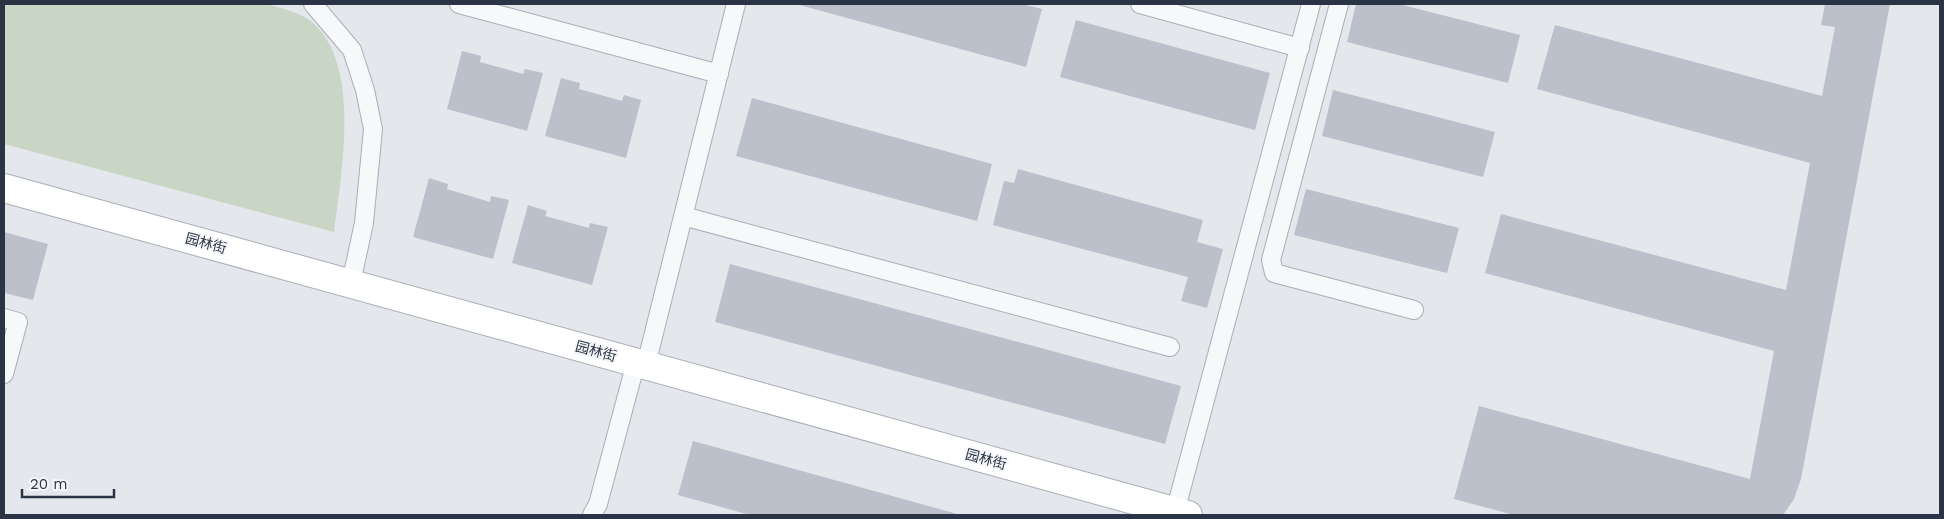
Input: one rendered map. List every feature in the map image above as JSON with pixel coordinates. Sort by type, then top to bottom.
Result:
[{"type":"street","name":"园林街","points":[[4,188],[1182,513]]},
{"type":"lane","points":[[313,4],[352,50],[365,90],[372,129],[364,223],[351,284]]},
{"type":"lane","points":[[459,4],[719,74]]},
{"type":"lane","points":[[592,515],[598,504],[641,364],[683,216],[736,4]]},
{"type":"lane","points":[[1140,4],[1300,48]]},
{"type":"lane","points":[[1182,513],[1312,4]]},
{"type":"lane","points":[[1339,4],[1271,260],[1274,274],[1414,310]]},
{"type":"lane","points":[[683,216],[1170,347]]},
{"type":"lane","points":[[4,318],[18,322],[4,374]]},
{"type":"green space","points":[[4,4],[266,4],[296,13],[312,22],[328,41],[338,65],[343,92],[343,151],[334,232],[4,144]]},
{"type":"building","points":[[796,4],[1022,4],[1042,9],[1026,67]]},
{"type":"building","points":[[1356,4],[1399,4],[1520,35],[1508,83],[1347,42]]},
{"type":"building","points":[[1825,4],[1890,4],[1801,479],[1794,499],[1783,515],[1514,515],[1454,499],[1479,406],[1750,479],[1774,351],[1485,273],[1501,214],[1786,290],[1810,163],[1537,89],[1555,25],[1822,96],[1835,27],[1821,25]]},
{"type":"building","points":[[1076,20],[1270,73],[1255,130],[1060,77]]},
{"type":"building","points":[[462,51],[481,56],[480,62],[523,74],[525,69],[543,73],[527,131],[447,109]]},
{"type":"building","points":[[561,78],[580,83],[579,89],[622,101],[624,95],[641,100],[626,158],[545,136]]},
{"type":"building","points":[[1333,90],[1495,132],[1483,177],[1322,136]]},
{"type":"building","points":[[752,98],[992,164],[977,221],[736,156]]},
{"type":"building","points":[[1018,169],[1203,220],[1197,242],[1223,249],[1207,308],[1181,301],[1188,277],[993,225],[1004,181],[1014,183]]},
{"type":"building","points":[[429,178],[448,184],[447,189],[490,202],[491,196],[509,200],[493,259],[413,237]]},
{"type":"building","points":[[1306,189],[1459,228],[1447,273],[1294,235]]},
{"type":"building","points":[[528,205],[547,211],[545,216],[589,228],[590,223],[608,227],[592,285],[512,263]]},
{"type":"building","points":[[4,232],[48,244],[33,300],[4,293]]},
{"type":"building","points":[[730,264],[1181,386],[1165,444],[715,322]]},
{"type":"building","points":[[693,441],[961,515],[750,515],[678,495]]}]
